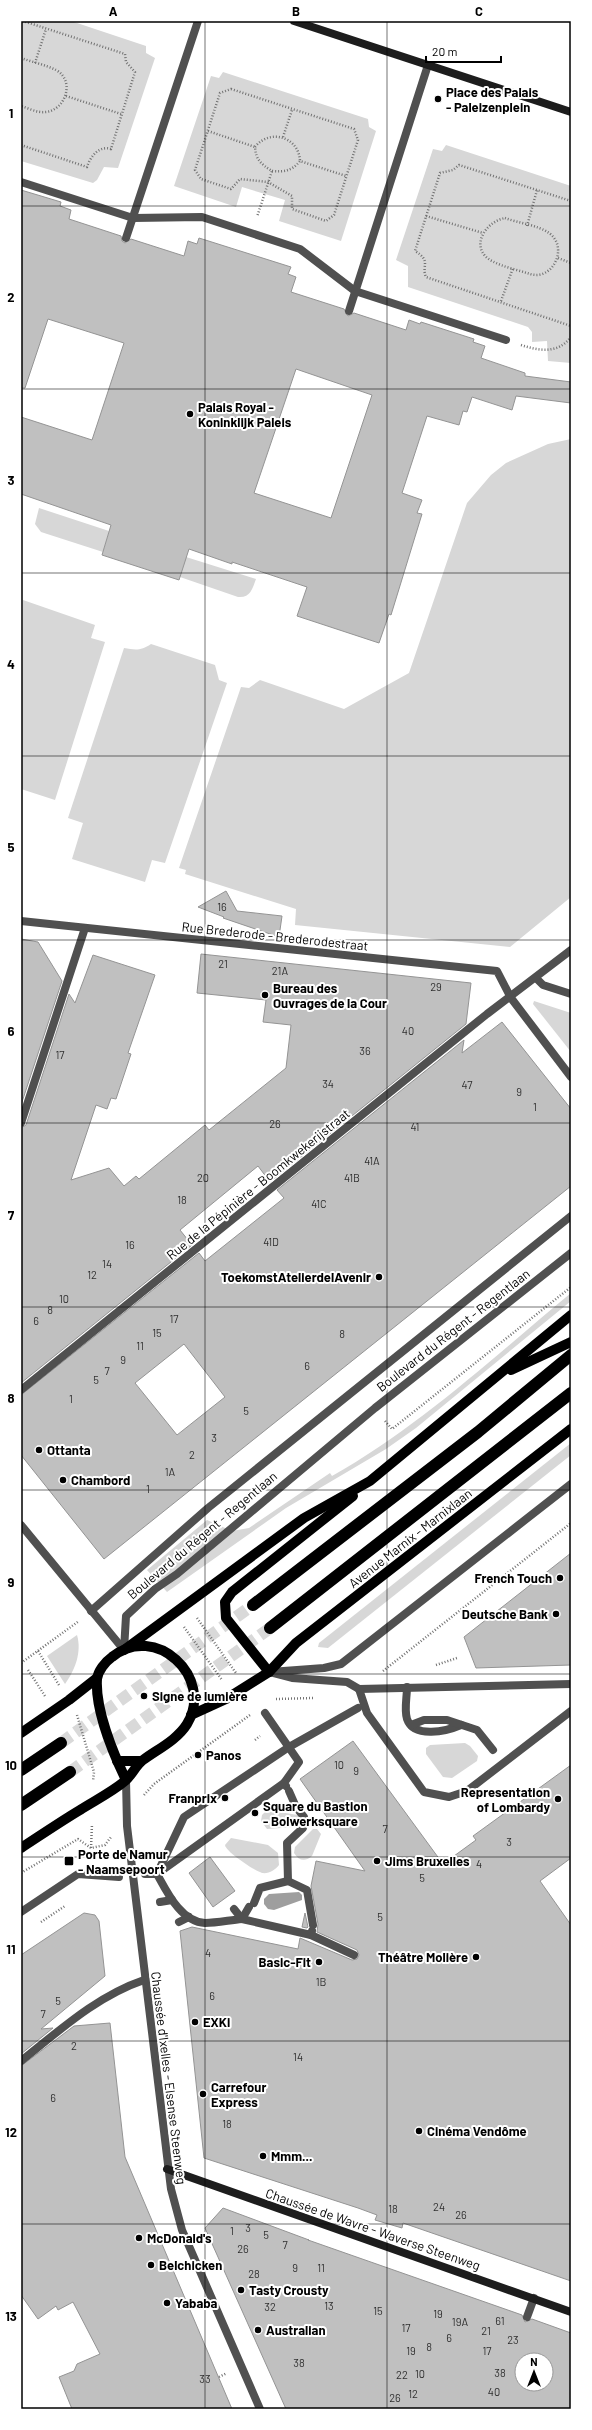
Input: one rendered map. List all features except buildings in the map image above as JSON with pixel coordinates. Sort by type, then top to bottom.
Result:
[{"type":"highway","points":[[253,1605],[478,1432],[571,1355]]},
{"type":"highway","points":[[270,1628],[571,1393]]},
{"type":"highway","points":[[21,1770],[61,1743]]},
{"type":"highway","points":[[21,1805],[70,1772]]},
{"type":"main road","points":[[269,1672],[226,1618],[225,1602],[232,1592],[313,1529],[571,1315]]},
{"type":"main road","points":[[498,1376],[571,1342]]},
{"type":"main road","points":[[557,1440],[571,1423]]},
{"type":"main road","name":"Avenue Marnix - Marnixlaan","points":[[192,1715],[233,1695],[269,1672],[296,1643],[571,1429]]},
{"type":"main road","points":[[21,1733],[69,1700],[97,1678],[107,1660],[124,1650],[174,1614],[304,1518],[370,1481]]},
{"type":"main road","points":[[21,1848],[126,1780],[141,1761],[181,1732],[192,1715],[194,1706],[193,1685],[185,1667],[178,1660],[163,1649],[153,1646],[143,1645],[124,1650]]},
{"type":"main road","points":[[97,1678],[98,1698],[117,1761],[126,1780]]},
{"type":"main road","points":[[117,1761],[141,1761]]},
{"type":"street","points":[[126,238],[198,21]]},
{"type":"street","points":[[294,21],[571,112]]},
{"type":"street","points":[[349,311],[428,65]]},
{"type":"street","points":[[21,182],[133,218],[202,217],[300,249],[355,291],[506,340]]},
{"type":"street","name":"Rue Brederode - Brederodestraat","points":[[21,921],[497,971],[511,998]]},
{"type":"street","points":[[21,1123],[85,928]]},
{"type":"street","name":"Rue de la Pépinière - Boomkwekerijstraat","points":[[21,1390],[487,1014],[511,998],[571,950]]},
{"type":"street","points":[[536,978],[543,985],[571,994]]},
{"type":"street","points":[[511,998],[571,1077]]},
{"type":"street","name":"Boulevard du Régent - Regentlaan","points":[[91,1611],[208,1508],[571,1216]]},
{"type":"street","name":"Boulevard du Régent - Regentlaan","points":[[124,1650],[126,1616],[155,1589],[177,1574],[375,1408],[571,1253]]},
{"type":"street","name":"Avenue Marnix - Marnixlaan","points":[[269,1672],[324,1668],[341,1664],[571,1484]]},
{"type":"street","points":[[21,1525],[124,1650]]},
{"type":"street","points":[[269,1672],[292,1678],[347,1682],[359,1689],[571,1684]]},
{"type":"street","points":[[407,1687],[407,1716],[411,1725],[424,1720],[447,1720],[478,1730],[493,1750]]},
{"type":"street","points":[[359,1689],[367,1712],[424,1792],[448,1797],[467,1791],[571,1711]]},
{"type":"street","points":[[157,1874],[184,1816],[289,1747],[358,1708]]},
{"type":"street","points":[[145,1874],[157,1874],[286,1787],[299,1762],[265,1713]]},
{"type":"street","name":"Chaussée d'Ixelles - Elsense Steenweg","points":[[126,1780],[126,1814],[167,2169],[182,2230],[260,2409]]},
{"type":"street","points":[[286,1787],[296,1807],[304,1816],[303,1828],[286,1843],[288,1881]]},
{"type":"street","points":[[21,1912],[78,1874],[119,1876]]},
{"type":"street","points":[[157,1874],[172,1900],[189,1917],[204,1923],[242,1919],[312,1930],[354,1955]]},
{"type":"street","points":[[242,1919],[260,1888],[288,1881],[307,1890],[312,1930]]},
{"type":"street","points":[[160,1902],[172,1900]]},
{"type":"street","points":[[234,1909],[242,1919]]},
{"type":"street","points":[[179,1922],[189,1917]]},
{"type":"street","points":[[21,2061],[86,2009],[124,1987],[144,1980]]},
{"type":"street","name":"Chaussée de Wavre - Waverse Steenweg","points":[[167,2169],[571,2312]]},
{"type":"street","points":[[527,2317],[534,2298]]},
{"type":"path","points":[[21,145],[87,167],[90,159],[96,151],[107,148],[111,149],[135,72],[126,62],[125,54],[24,21]]},
{"type":"path","points":[[35,63],[46,29]]},
{"type":"path","points":[[21,58],[57,70],[64,78],[67,87],[66,96],[61,105],[53,111],[43,113],[21,106]]},
{"type":"path","points":[[230,89],[292,110],[354,129],[358,140],[334,215],[326,220],[292,209],[292,196],[268,182],[240,179],[231,189],[201,179],[195,170],[220,93],[230,89]]},
{"type":"path","points":[[66,96],[121,114]]},
{"type":"path","points":[[283,138],[292,110]]},
{"type":"path","points":[[208,131],[255,147]]},
{"type":"path","points":[[271,136],[283,138],[293,143],[299,152],[300,161],[294,168],[284,172],[272,171],[262,165],[256,156],[255,147],[261,140],[271,136]]},
{"type":"path","points":[[300,161],[346,176]]},
{"type":"path","points":[[571,201],[459,165],[453,170],[440,173],[415,251],[422,255],[426,264],[426,277],[501,301],[571,326]]},
{"type":"path","points":[[258,214],[272,171]]},
{"type":"path","points":[[527,226],[537,190]]},
{"type":"path","points":[[426,216],[482,233]]},
{"type":"path","points":[[505,218],[527,226],[548,233],[555,240],[558,249],[558,258],[552,268],[544,273],[534,275],[491,261],[484,254],[481,244],[482,233],[496,220],[505,218]]},
{"type":"path","points":[[558,258],[571,263]]},
{"type":"path","points":[[501,301],[513,268]]},
{"type":"path","points":[[529,348],[548,351],[565,345],[571,337]]},
{"type":"path","points":[[384,1420],[392,1430],[571,1287]]},
{"type":"path","points":[[359,1689],[571,1523]]},
{"type":"path","points":[[21,1663],[91,1611]]},
{"type":"path","points":[[174,1614],[248,1716]]},
{"type":"path","points":[[196,1618],[241,1679]]},
{"type":"path","points":[[436,1665],[457,1658]]},
{"type":"path","points":[[28,1670],[46,1698]]},
{"type":"path","points":[[270,1702],[274,1699],[322,1698]]},
{"type":"path","points":[[126,1814],[154,1784],[254,1712]]},
{"type":"path","points":[[255,1740],[260,1736]]},
{"type":"path","points":[[21,1873],[78,1839],[91,1848]]},
{"type":"path","points":[[42,1922],[65,1906]]},
{"type":"shaded area","points":[[21,21],[71,21],[146,46],[146,53],[155,58],[118,168],[104,167],[97,180],[93,183],[21,161]]},
{"type":"shaded area","points":[[223,72],[368,119],[369,127],[376,131],[341,241],[279,221],[285,200],[242,187],[236,207],[174,186],[211,76],[219,78]]},
{"type":"shaded area","points":[[446,145],[571,186],[571,363],[548,361],[547,341],[532,342],[532,332],[528,327],[408,287],[408,266],[396,260],[433,149],[442,151]]},
{"type":"shaded area","points":[[571,439],[571,897],[510,947],[295,925],[296,909],[185,874],[186,870],[179,868],[241,687],[249,688],[260,680],[344,709],[409,673],[467,503],[491,475],[506,463],[548,444]]},
{"type":"shaded area","points":[[39,508],[109,531],[103,552],[41,532],[35,524]]},
{"type":"shaded area","points":[[186,557],[256,579],[252,590],[248,595],[238,597],[180,577]]},
{"type":"shaded area","points":[[23,600],[95,625],[91,638],[105,642],[55,800],[21,789]]},
{"type":"shaded area","points":[[151,644],[215,665],[219,680],[227,683],[165,863],[152,860],[145,882],[72,859],[83,823],[68,818],[124,648],[138,649],[144,648]]},
{"type":"shaded area","points":[[534,1001],[571,1013],[571,1052],[533,1004]]},
{"type":"shaded area","points":[[571,1293],[571,1301],[416,1428],[386,1449],[286,1508],[167,1592],[147,1570],[207,1520],[232,1531],[249,1528],[330,1473],[332,1476],[364,1457],[425,1414],[485,1366]]},
{"type":"shaded area","points":[[571,1443],[571,1455],[328,1648],[318,1647],[319,1643]]},
{"type":"shaded area","points":[[77,1635],[79,1648],[77,1661],[65,1684],[47,1656]]},
{"type":"shaded area","points":[[465,1743],[470,1746],[478,1756],[477,1761],[452,1778],[443,1777],[426,1754],[426,1748],[430,1745]]},
{"type":"shaded area","points":[[267,1810],[298,1815],[300,1824],[296,1827],[267,1829],[261,1821],[262,1815]]},
{"type":"shaded area","points":[[313,1829],[317,1829],[321,1834],[312,1856],[302,1860],[294,1853],[295,1847]]},
{"type":"shaded area","points":[[231,1838],[268,1845],[278,1853],[279,1865],[274,1870],[267,1873],[262,1873],[253,1869],[241,1861],[227,1848],[225,1845]]},
{"type":"shaded area","points":[[299,1892],[302,1895],[302,1900],[274,1910],[268,1909],[264,1904],[264,1899],[269,1894]]},
{"type":"tunnel","points":[[61,1743],[253,1605]]},
{"type":"tunnel","points":[[70,1772],[270,1628]]},
{"type":"place","name":"Place des Palais - Paleizenplein","points":[[438,99]]},
{"type":"place","name":"Palais Royal - Koninklijk Paleis","points":[[190,414]]},
{"type":"place","name":"Bureau des Ouvrages de la Cour","points":[[265,995]]},
{"type":"place","name":"ToekomstAtelierdelAvenir","points":[[379,1277]]},
{"type":"place","name":"Ottanta","points":[[39,1450]]},
{"type":"place","name":"Chambord","points":[[63,1480]]},
{"type":"place","name":"French Touch","points":[[560,1578]]},
{"type":"place","name":"Deutsche Bank","points":[[556,1614]]},
{"type":"place","name":"Signe de lumière","points":[[144,1696]]},
{"type":"place","name":"Panos","points":[[198,1755]]},
{"type":"place","name":"Franprix","points":[[225,1798]]},
{"type":"place","name":"Representation of Lombardy","points":[[558,1799]]},
{"type":"place","name":"Square du Bastion - Bolwerksquare","points":[[255,1813]]},
{"type":"place","name":"Porte de Namur - Naamsepoort","points":[[69,1861]]},
{"type":"place","name":"Jims Bruxelles","points":[[377,1861]]},
{"type":"place","name":"Théâtre Molière","points":[[476,1957]]},
{"type":"place","name":"Basic-Fit","points":[[319,1962]]},
{"type":"place","name":"EXKi","points":[[195,2022]]},
{"type":"place","name":"Carrefour Express","points":[[203,2094]]},
{"type":"place","name":"Cinéma Vendôme","points":[[419,2131]]},
{"type":"place","name":"Mmm...","points":[[263,2156]]},
{"type":"place","name":"McDonald's","points":[[139,2238]]},
{"type":"place","name":"Belchicken","points":[[151,2265]]},
{"type":"place","name":"Tasty Crousty","points":[[241,2290]]},
{"type":"place","name":"Yababa","points":[[167,2303]]},
{"type":"place","name":"Australian","points":[[258,2330]]}]
